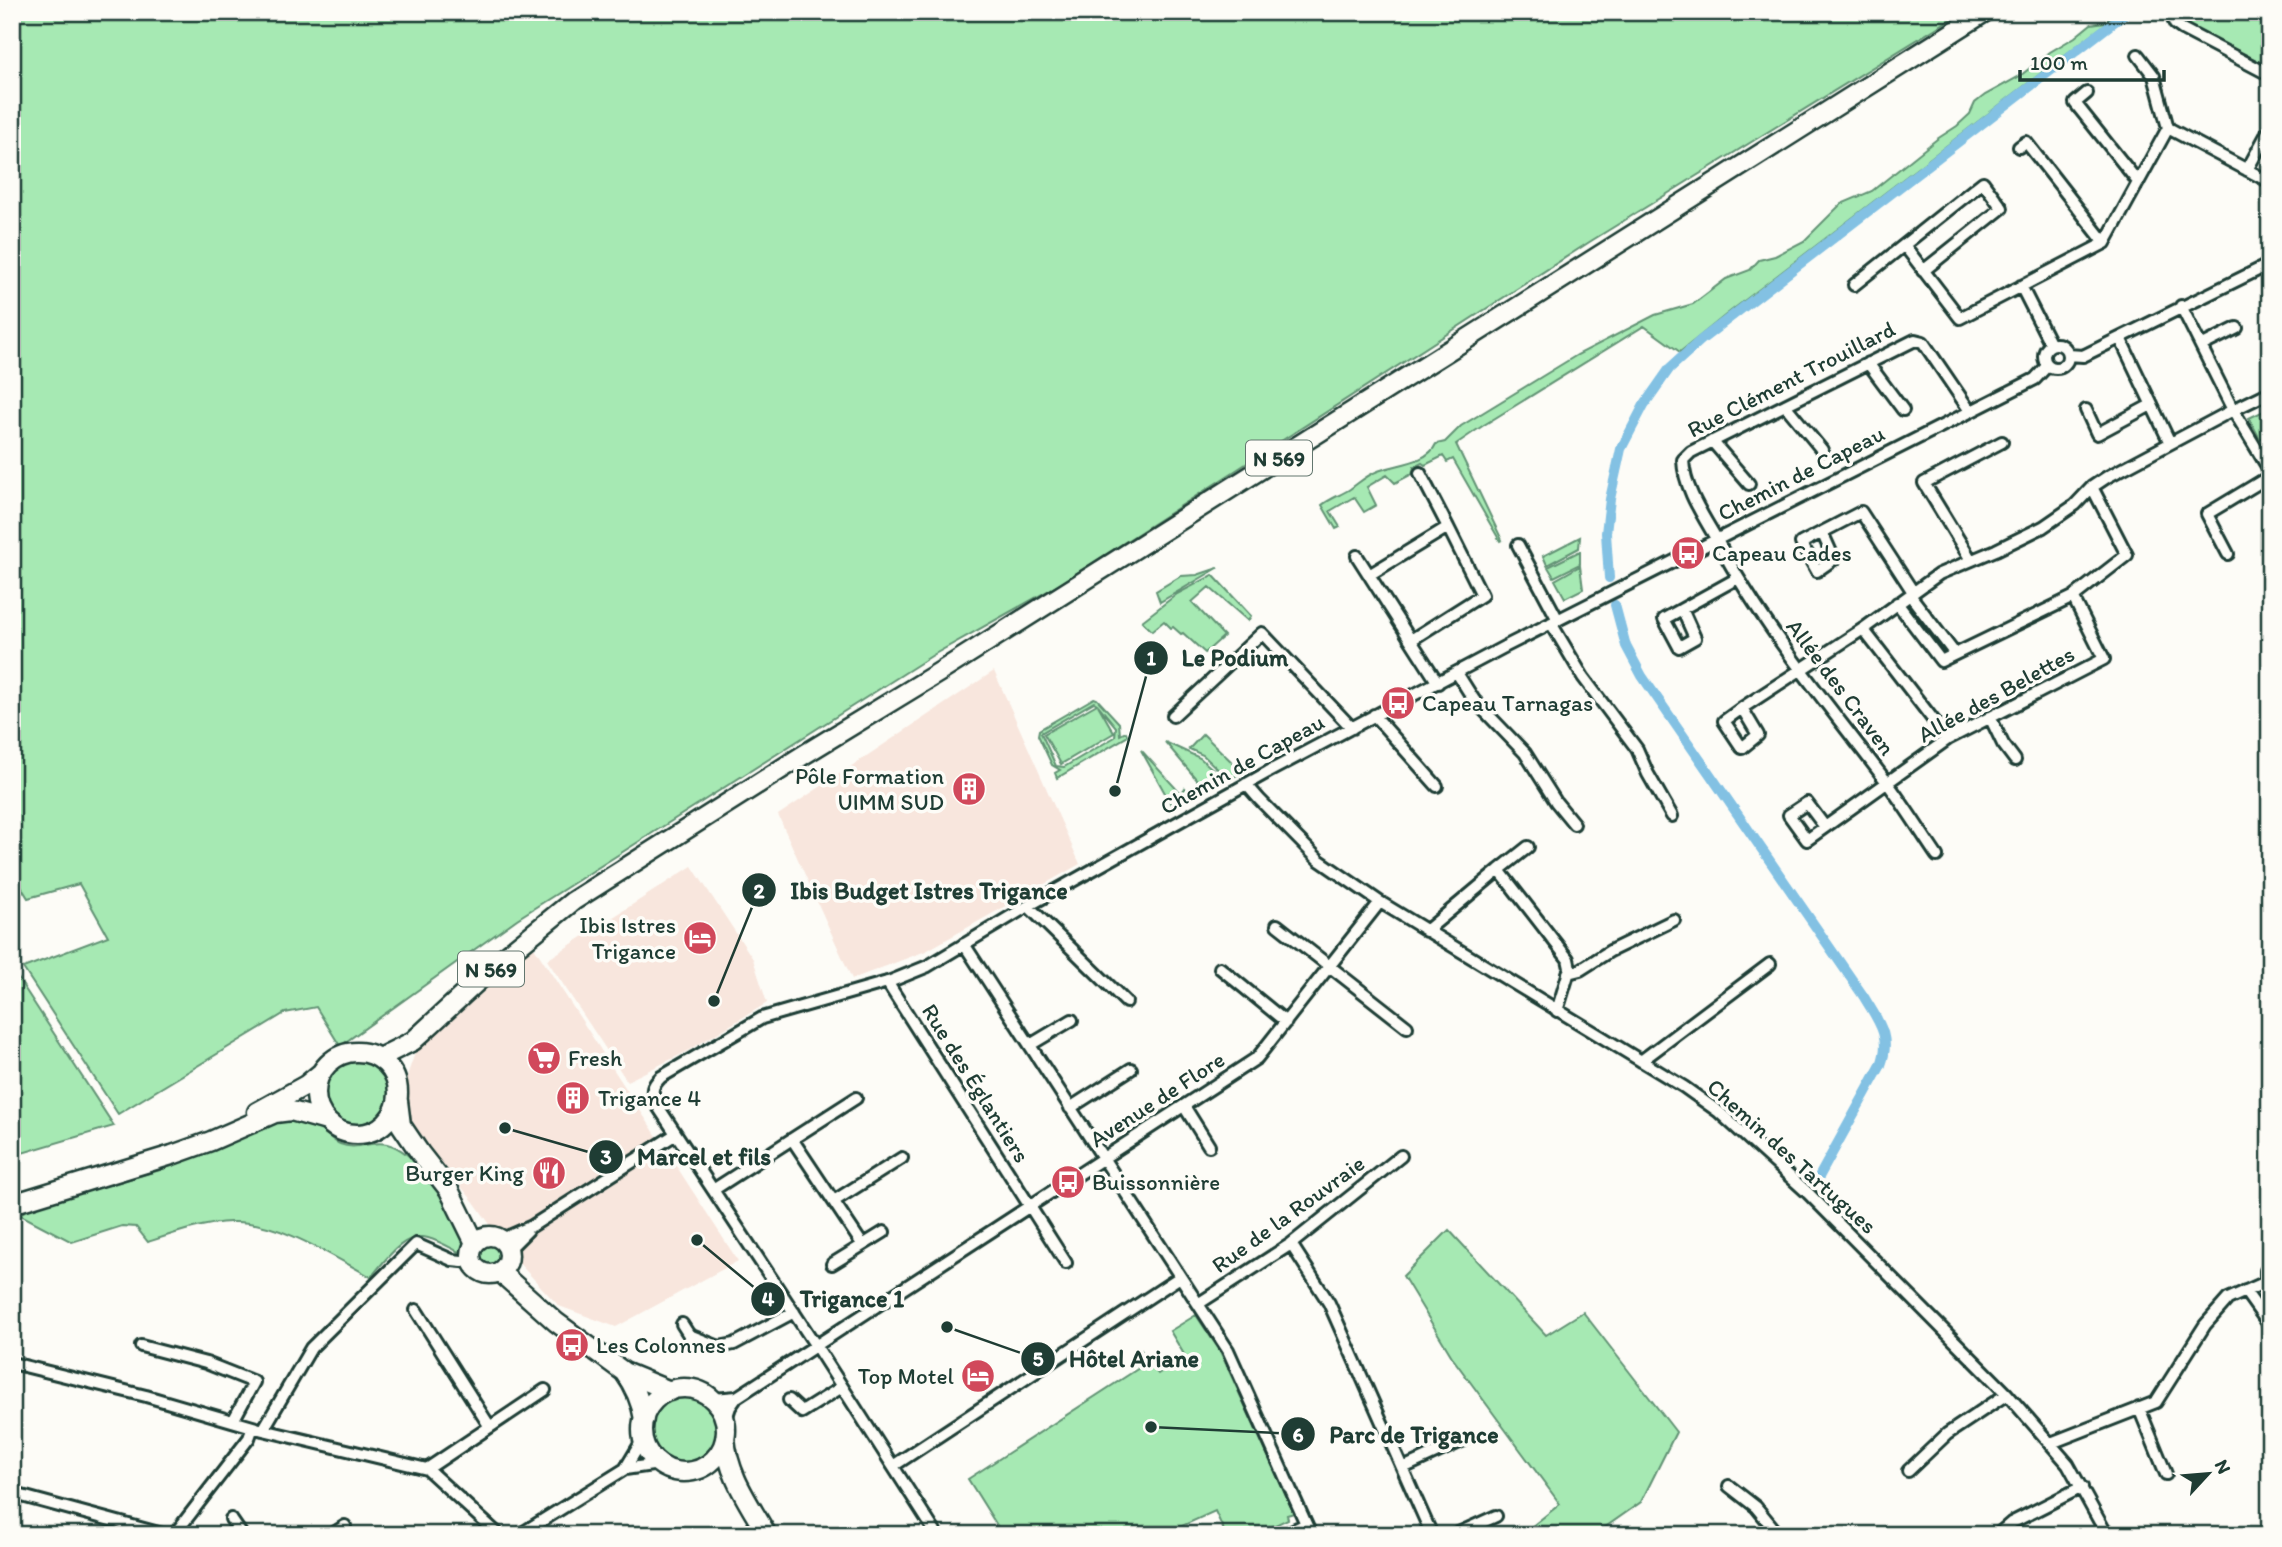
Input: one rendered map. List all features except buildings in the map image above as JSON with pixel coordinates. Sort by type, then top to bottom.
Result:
[{"type":"main road","name":"N 569","points":[[379,1058],[413,1041],[503,958],[573,901],[985,644],[1984,12]]},
{"type":"main road","name":"N 569","points":[[398,1101],[397,1082],[400,1068],[413,1041]]},
{"type":"main road","points":[[226,1134],[252,1114],[306,1085],[342,1055],[355,1052],[379,1058],[387,1064],[397,1082]]},
{"type":"main road","points":[[322,1072],[316,1097],[327,1121]]},
{"type":"main road","points":[[367,1133],[387,1122],[398,1101]]},
{"type":"main road","points":[[398,1101],[401,1125],[449,1190],[460,1211],[497,1250],[526,1295],[556,1322],[625,1372],[670,1391]]},
{"type":"main road","points":[[12,1204],[185,1150],[275,1113],[291,1111],[308,1114],[327,1121],[345,1133],[389,1135],[420,1153]]},
{"type":"main road","points":[[497,1250],[487,1275],[472,1262],[471,1256],[497,1250]]},
{"type":"main road","points":[[625,1372],[641,1405],[646,1448],[659,1464],[671,1470],[697,1470],[719,1476],[739,1489]]},
{"type":"main road","points":[[643,1419],[658,1397],[670,1391],[691,1389],[710,1397],[716,1404],[725,1430],[730,1467],[739,1489],[767,1535]]},
{"type":"main road","points":[[697,1470],[715,1458],[725,1430]]},
{"type":"street","points":[[2170,12],[2175,24],[2182,29],[2270,75]]},
{"type":"street","points":[[1904,245],[1959,318],[2105,243],[2168,128],[2154,76],[2138,55]]},
{"type":"street","points":[[2087,93],[2075,103],[2138,182]]},
{"type":"street","points":[[2168,128],[2270,182]]},
{"type":"street","points":[[2247,170],[2270,128]]},
{"type":"street","points":[[2019,147],[2026,142],[2105,243]]},
{"type":"street","points":[[1854,285],[1983,182],[2002,208],[1923,271]]},
{"type":"street","points":[[2068,355],[2083,356],[2270,264]]},
{"type":"street","points":[[2021,286],[2051,345]]},
{"type":"street","points":[[2181,306],[2233,410],[2270,474],[2207,514],[2228,554]]},
{"type":"street","points":[[2201,346],[2237,328]]},
{"type":"street","points":[[2120,338],[2170,443]]},
{"type":"street","name":"Rue Clément Trouillard","points":[[1717,540],[1684,474],[1683,460],[1691,452],[1712,441],[1914,340],[1923,342],[1970,411]]},
{"type":"street","points":[[2051,345],[2062,345],[2068,355],[2061,367],[2054,368],[2048,365],[2043,355],[2051,345]]},
{"type":"street","points":[[1868,363],[1903,410]]},
{"type":"street","name":"Chemin de Capeau","points":[[676,1134],[655,1102],[653,1085],[662,1077],[762,1018],[887,982],[928,966],[1028,906],[1374,715],[2035,379],[2048,365]]},
{"type":"street","points":[[1742,708],[1863,629],[1939,574],[2043,527],[2075,505],[2092,487],[2268,393]]},
{"type":"street","points":[[1785,405],[1822,450]]},
{"type":"street","points":[[2086,411],[2097,434],[2151,405]]},
{"type":"street","points":[[1712,441],[1749,484]]},
{"type":"street","points":[[1971,560],[1924,483],[2001,442]]},
{"type":"street","points":[[1411,640],[1482,595],[1420,473]]},
{"type":"street","points":[[1898,603],[1941,661],[2073,597],[2127,555],[2092,487]]},
{"type":"street","points":[[1822,532],[1861,512],[1912,593],[1955,654]]},
{"type":"street","points":[[1369,575],[1448,527]]},
{"type":"street","name":"Allée des Craven","points":[[1717,540],[1738,578],[1799,670],[1887,784],[1937,856]]},
{"type":"street","points":[[1518,545],[1583,677],[1637,750],[1672,816]]},
{"type":"street","points":[[1357,556],[1438,683]]},
{"type":"street","points":[[1682,609],[1738,578]]},
{"type":"street","name":"Allée des Belettes","points":[[1825,827],[1948,739],[2104,659],[2073,597]]},
{"type":"street","points":[[1863,629],[1948,739]]},
{"type":"street","points":[[1173,716],[1262,632],[1352,727]]},
{"type":"street","points":[[1457,673],[1474,699],[1525,752],[1556,802],[1574,824]]},
{"type":"street","points":[[1374,715],[1437,786]]},
{"type":"street","points":[[1990,717],[2015,761]]},
{"type":"street","name":"Chemin des Tartugues","points":[[1247,784],[1319,860],[1380,902],[1642,1061],[1720,1112],[1808,1193],[2007,1394],[2068,1464],[2107,1535]]},
{"type":"street","points":[[1426,930],[1528,847]]},
{"type":"street","points":[[1499,870],[1568,959],[1568,973],[1557,1011]]},
{"type":"street","name":"Avenue de Flore","points":[[737,1397],[1257,1058],[1380,902]]},
{"type":"street","points":[[1028,906],[1126,1003]]},
{"type":"street","points":[[1568,973],[1580,970],[1610,951],[1674,920]]},
{"type":"street","points":[[1277,925],[1407,1027]]},
{"type":"street","points":[[964,944],[1228,1350],[1311,1535]]},
{"type":"street","points":[[1642,1061],[1770,964]]},
{"type":"street","points":[[1220,968],[1286,1022]]},
{"type":"street","name":"Rue des Églantiers","points":[[887,982],[1066,1263]]},
{"type":"street","points":[[1030,1045],[1072,1020]]},
{"type":"street","points":[[1070,1108],[1131,1069]]},
{"type":"street","points":[[713,1190],[856,1098]]},
{"type":"street","points":[[1184,1106],[1209,1146]]},
{"type":"street","points":[[497,1250],[676,1134],[937,1535]]},
{"type":"street","points":[[792,1139],[862,1244]]},
{"type":"street","name":"Rue de la Rouvraie","points":[[1198,1304],[1291,1244],[1401,1156]]},
{"type":"street","points":[[834,1201],[902,1158]]},
{"type":"street","points":[[832,1264],[884,1231]]},
{"type":"street","points":[[174,1535],[258,1428],[311,1348],[416,1244],[452,1260],[472,1262]]},
{"type":"street","points":[[1291,1244],[1329,1303],[1432,1535]]},
{"type":"street","points":[[2051,1443],[2156,1402],[2205,1325],[2228,1298],[2266,1282],[2266,1271],[2270,1268]]},
{"type":"street","points":[[893,1466],[1180,1277]]},
{"type":"street","points":[[2245,1292],[2270,1326]]},
{"type":"street","points":[[416,1310],[490,1427]]},
{"type":"street","points":[[682,1324],[689,1335],[719,1347],[734,1344],[794,1312]]},
{"type":"street","points":[[141,1346],[206,1363],[254,1382],[233,1421]]},
{"type":"street","points":[[12,1363],[146,1396],[258,1428],[428,1469],[499,1535]]},
{"type":"street","points":[[789,1400],[802,1412],[842,1387]]},
{"type":"street","points":[[428,1469],[545,1390]]},
{"type":"street","points":[[1908,1471],[1947,1434],[2007,1394]]},
{"type":"street","points":[[710,1397],[737,1397]]},
{"type":"street","points":[[725,1430],[730,1407],[737,1397]]},
{"type":"street","points":[[2139,1408],[2166,1474]]},
{"type":"street","points":[[625,1469],[643,1439]]},
{"type":"street","points":[[1403,1468],[1464,1440]]},
{"type":"street","points":[[519,1535],[625,1469],[659,1464]]},
{"type":"street","points":[[1729,1486],[1756,1507],[1779,1535]]},
{"type":"street","points":[[1997,1535],[2011,1522],[2082,1487]]},
{"type":"street","points":[[22,1496],[166,1535]]},
{"type":"street","points":[[1454,1535],[1496,1517]]},
{"type":"street","points":[[231,1519],[242,1535]]},
{"type":"street","points":[[1283,1535],[1306,1524]]},
{"type":"street","points":[[331,1535],[345,1526]]},
{"type":"shaded area","points":[[994,671],[1080,864],[926,951],[852,979],[778,815]]},
{"type":"shaded area","points":[[692,866],[753,959],[767,1003],[686,1052],[627,1081],[547,960]]},
{"type":"shaded area","points":[[532,944],[738,1261],[616,1327],[559,1306],[514,1258],[474,1202],[420,1138],[406,1114],[408,1073],[416,1050]]},
{"type":"green space","points":[[12,12],[1962,12],[1591,241],[1060,584],[933,655],[517,919],[340,1046],[316,1007],[285,1013],[118,1114],[23,968],[108,936],[79,884],[28,898],[12,872]]},
{"type":"green space","points":[[2121,12],[1680,352],[1644,326],[1456,444],[1502,540],[1500,541],[1453,459],[1447,462],[1443,456],[1414,467],[1412,474],[1395,483],[1387,475],[1367,487],[1376,505],[1364,512],[1354,497],[1330,511],[1340,527],[1336,529],[1322,505],[1325,503],[1374,473],[1426,455],[1436,444],[1445,442],[1461,426],[1577,355],[1655,315],[1693,304],[1726,279],[1750,270],[1759,260],[1775,256],[1804,241],[1841,204],[1872,191],[1957,126],[1985,95],[2020,76],[2091,24],[2105,22]]},
{"type":"green space","points":[[2178,12],[2270,12],[2270,69],[2183,26]]},
{"type":"green space","points":[[2270,408],[2270,433],[2260,439],[2249,418]]},
{"type":"green space","points":[[1580,537],[1579,548],[1547,565],[1543,556]]},
{"type":"green space","points":[[1580,551],[1580,564],[1554,577],[1548,567]]},
{"type":"green space","points":[[1580,566],[1583,589],[1565,598],[1555,580]]},
{"type":"green space","points":[[1218,568],[1160,602],[1156,591],[1181,576],[1197,575]]},
{"type":"green space","points":[[1213,575],[1251,616],[1248,621],[1209,587],[1192,602],[1224,636],[1205,653],[1183,633],[1171,628],[1164,621],[1152,631],[1142,621],[1177,594]]},
{"type":"green space","points":[[1094,698],[1119,723],[1120,735],[1126,732],[1128,736],[1057,778],[1055,773],[1060,770],[1052,765],[1038,735],[1039,730]],"holes":[[[1094,702],[1097,704],[1044,734],[1061,764],[1114,733],[1098,705],[1116,727],[1115,737],[1064,767],[1056,766],[1041,733]]]},
{"type":"green space","points":[[1203,734],[1235,765],[1239,763],[1247,771],[1228,779],[1203,755],[1189,749]]},
{"type":"green space","points":[[1165,742],[1200,758],[1222,777],[1203,787]]},
{"type":"green space","points":[[1141,750],[1181,794],[1185,788],[1190,794],[1171,804]]},
{"type":"green space","points":[[12,969],[114,1126],[12,1156]]},
{"type":"green space","points":[[358,1061],[381,1071],[391,1094],[381,1117],[358,1127],[335,1117],[325,1094],[335,1071]]},
{"type":"green space","points":[[287,1120],[304,1122],[346,1146],[381,1143],[400,1149],[424,1171],[445,1200],[469,1242],[464,1250],[459,1252],[428,1238],[411,1239],[395,1249],[371,1277],[304,1241],[249,1223],[210,1224],[148,1242],[136,1227],[122,1226],[72,1242],[15,1212],[160,1170],[206,1152],[254,1128]]},
{"type":"green space","points":[[1449,1230],[1546,1335],[1583,1312],[1676,1432],[1641,1502],[1594,1535],[1521,1535],[1560,1504],[1454,1360],[1403,1276]]},
{"type":"green space","points":[[491,1245],[499,1248],[502,1256],[499,1264],[491,1267],[483,1264],[480,1256],[483,1248]]},
{"type":"green space","points":[[1196,1315],[1220,1351],[1294,1513],[1287,1515],[1288,1519],[1254,1535],[1226,1535],[1215,1511],[1162,1535],[1003,1535],[968,1479],[1139,1368],[1132,1356],[1141,1350],[1158,1374],[1185,1356],[1170,1331]]},
{"type":"green space","points":[[678,1396],[692,1396],[705,1402],[714,1411],[720,1431],[718,1444],[710,1456],[692,1466],[678,1466],[665,1460],[656,1451],[650,1438],[650,1424],[656,1411],[665,1402]]},
{"type":"waterway","points":[[1609,578],[1606,533],[1621,449],[1644,405],[1670,368],[1701,340],[2127,12]]},
{"type":"waterway","points":[[1615,605],[1626,646],[1642,676],[1864,997],[1882,1029],[1885,1046],[1881,1065],[1815,1184]]},
{"type":"place","name":"Capeau Cades","points":[[1688,553]]},
{"type":"place","name":"Capeau Tarnagas","points":[[1398,703]]},
{"type":"place","name":"Pôle Formation UIMM SUD","points":[[969,789]]},
{"type":"place","name":"Le Podium","points":[[1115,791]]},
{"type":"place","name":"Ibis Istres Trigance","points":[[700,938]]},
{"type":"place","name":"Ibis Budget Istres Trigance","points":[[714,1001]]},
{"type":"place","name":"Fresh","points":[[544,1058]]},
{"type":"place","name":"Trigance 4","points":[[573,1098]]},
{"type":"place","name":"Marcel et fils","points":[[505,1128]]},
{"type":"place","name":"Burger King","points":[[549,1173]]},
{"type":"place","name":"Buissonnière","points":[[1068,1182]]},
{"type":"place","name":"Trigance 1","points":[[697,1240]]},
{"type":"place","name":"Hôtel Ariane","points":[[947,1327]]},
{"type":"place","name":"Les Colonnes","points":[[572,1345]]},
{"type":"place","name":"Top Motel","points":[[978,1376]]},
{"type":"place","name":"Parc de Trigance","points":[[1151,1427]]}]
